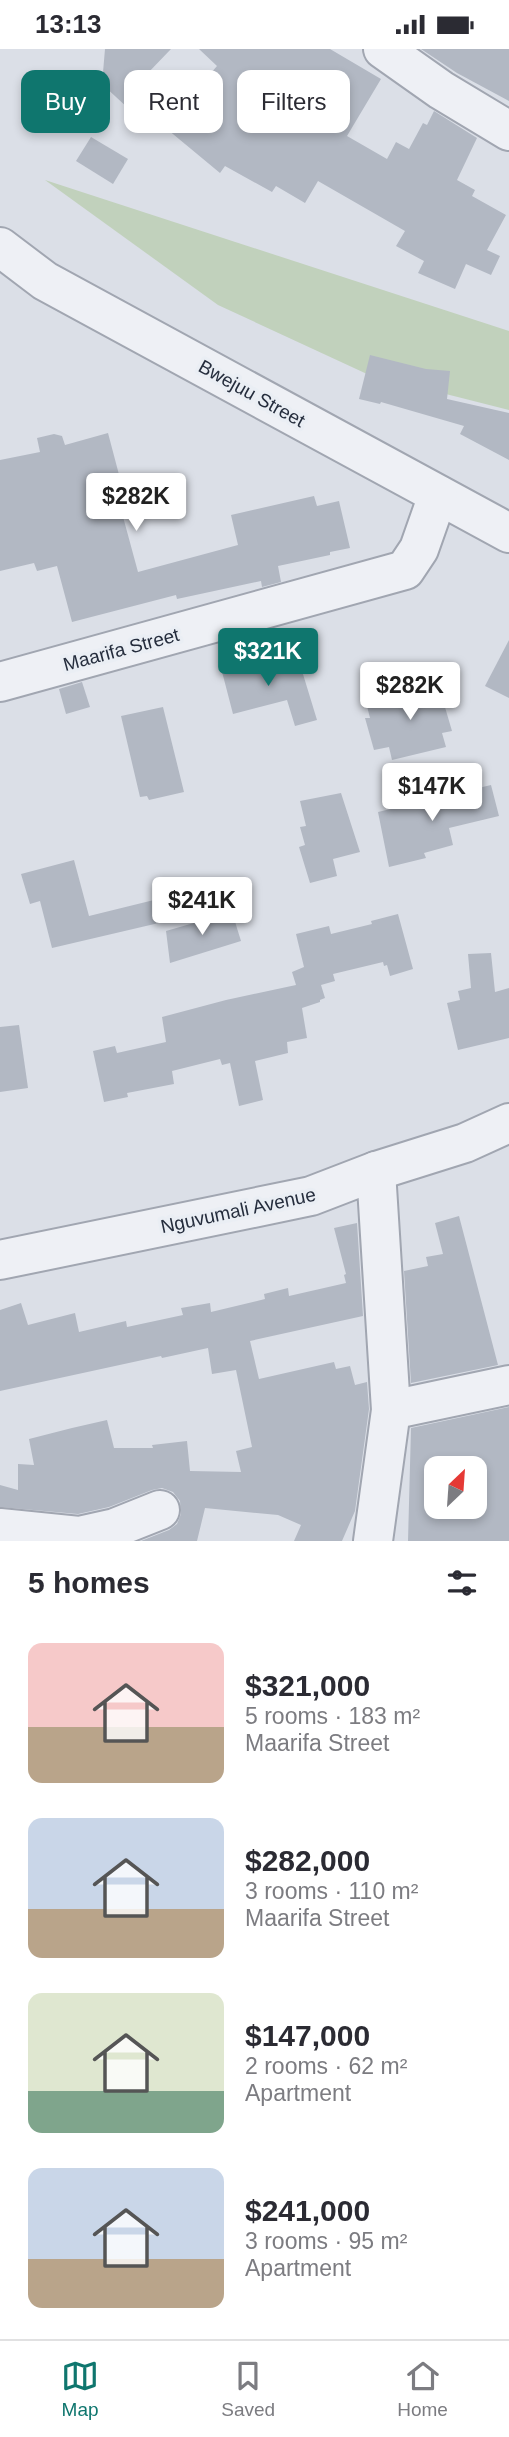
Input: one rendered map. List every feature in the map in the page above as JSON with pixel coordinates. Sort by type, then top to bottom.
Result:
[{"type":"street","points":[[383,49],[441,90],[509,131]]},
{"type":"street","name":"Bwejuu Street","points":[[0,247],[45,281],[509,533]]},
{"type":"street","name":"Maarifa Street","points":[[0,682],[405,571],[419,549],[438,495]]},
{"type":"street","name":"Nguvumali Avenue","points":[[0,1260],[311,1196],[376,1171],[465,1143],[509,1123]]},
{"type":"street","points":[[373,1541],[391,1410],[376,1171]]},
{"type":"street","points":[[391,1410],[509,1385]]},
{"type":"street","points":[[0,1528],[79,1536],[115,1528],[160,1510]]},
{"type":"green space","points":[[45,180],[509,331],[509,410],[367,374],[218,305]]},
{"type":"building","points":[[105,49],[171,49],[151,70],[124,70],[124,104],[110,91],[110,70],[103,70]]},
{"type":"building","points":[[199,49],[330,49],[381,79],[350,131],[350,70],[237,70],[237,133],[349,133],[347,136],[387,159],[396,142],[409,149],[423,123],[427,125],[434,111],[477,138],[457,180],[475,190],[472,196],[506,215],[487,250],[500,256],[491,275],[466,264],[455,289],[418,273],[424,261],[396,246],[405,231],[318,181],[305,203],[276,186],[272,192],[225,166],[220,173],[172,133],[223,133],[223,70],[214,70],[217,66]]},
{"type":"building","points":[[421,49],[509,49],[509,101],[457,73]]},
{"type":"building","points":[[91,137],[128,159],[113,184],[76,161]]},
{"type":"building","points":[[370,355],[426,369],[450,371],[447,399],[509,413],[509,460],[460,434],[464,426],[381,402],[380,404],[359,399]]},
{"type":"building","points":[[108,433],[122,486],[123,502],[119,502],[138,572],[238,545],[231,515],[314,496],[317,506],[339,501],[350,548],[278,566],[281,582],[262,587],[261,581],[177,599],[176,595],[72,622],[57,566],[37,571],[34,563],[0,571],[0,460],[40,452],[37,438],[54,434],[62,436],[65,445]]},
{"type":"building","points":[[509,640],[509,698],[485,686]]},
{"type":"building","points":[[256,655],[261,673],[299,661],[317,720],[295,726],[287,700],[233,714],[220,664]]},
{"type":"building","points":[[437,680],[452,731],[442,733],[446,747],[392,760],[389,747],[374,750],[365,718],[370,718],[367,706],[407,696],[406,688]]},
{"type":"building","points":[[82,682],[90,707],[66,714],[59,689]]},
{"type":"building","points":[[163,707],[184,792],[149,800],[147,796],[140,797],[121,716]]},
{"type":"building","points":[[491,785],[499,816],[449,828],[453,845],[424,853],[426,858],[389,867],[378,812]]},
{"type":"building","points":[[341,793],[360,852],[333,859],[337,876],[310,883],[299,847],[305,845],[300,827],[306,826],[300,801]]},
{"type":"building","points":[[74,860],[89,916],[158,899],[163,922],[52,948],[40,901],[30,904],[21,874]]},
{"type":"building","points":[[232,912],[241,941],[170,963],[166,931]]},
{"type":"building","points":[[398,914],[413,969],[390,976],[387,965],[384,966],[383,962],[333,974],[335,981],[321,985],[325,998],[302,1008],[307,1038],[287,1042],[288,1053],[255,1061],[263,1100],[239,1106],[230,1063],[222,1065],[220,1059],[172,1071],[174,1084],[127,1093],[128,1097],[104,1102],[93,1051],[115,1046],[117,1053],[166,1042],[162,1017],[296,985],[292,972],[304,967],[296,934],[329,926],[331,934],[372,924],[371,921]]},
{"type":"building","points":[[491,953],[495,992],[509,988],[509,1038],[458,1050],[447,1003],[460,1000],[458,991],[471,988],[468,954]]},
{"type":"building","points":[[19,1025],[28,1088],[0,1092],[0,1027]]},
{"type":"building","points":[[459,1216],[498,1365],[411,1383],[404,1271],[428,1266],[426,1257],[443,1254],[435,1223]]},
{"type":"building","points":[[357,1223],[363,1316],[250,1341],[259,1379],[334,1362],[336,1369],[350,1366],[355,1385],[367,1382],[369,1409],[355,1511],[342,1541],[294,1541],[301,1525],[278,1515],[205,1508],[197,1541],[141,1541],[169,1530],[177,1524],[181,1514],[180,1501],[173,1492],[162,1488],[109,1507],[78,1514],[0,1507],[0,1485],[18,1490],[18,1464],[34,1465],[29,1439],[72,1428],[107,1420],[114,1448],[153,1448],[152,1445],[187,1441],[190,1471],[241,1472],[236,1451],[252,1447],[236,1370],[212,1374],[208,1348],[0,1391],[0,1310],[21,1303],[28,1325],[75,1313],[79,1332],[126,1321],[127,1327],[183,1315],[181,1308],[210,1303],[211,1312],[265,1299],[264,1294],[288,1288],[289,1296],[346,1283],[334,1228]]},
{"type":"building","points":[[509,1407],[509,1541],[408,1541],[411,1428]]}]
